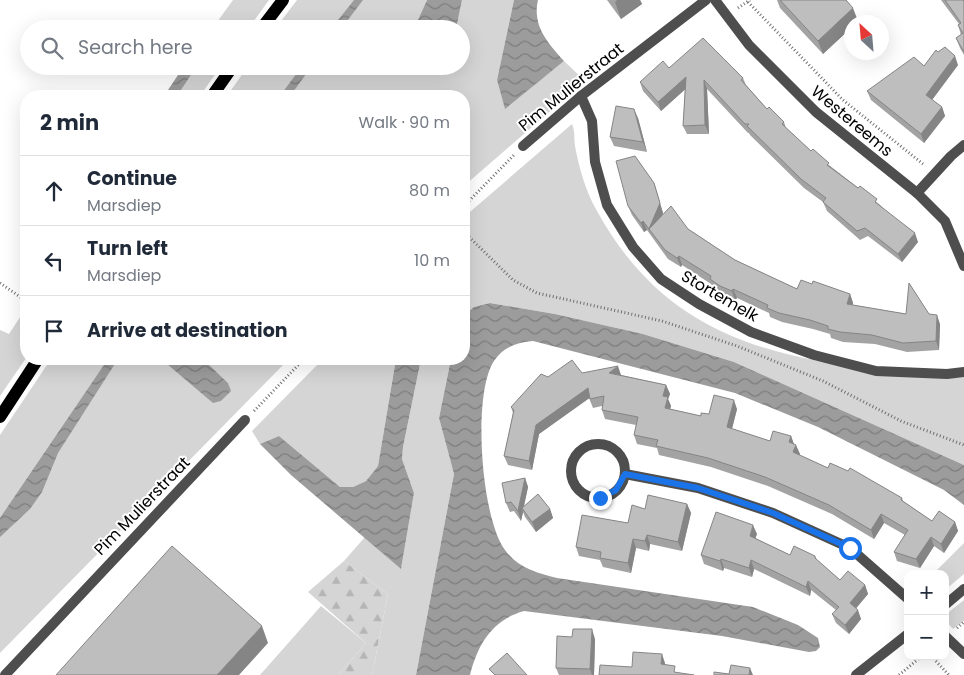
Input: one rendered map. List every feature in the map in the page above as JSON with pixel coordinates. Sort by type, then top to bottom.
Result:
[{"type":"main road","points":[[268,20],[283,0]]},
{"type":"main road","points":[[216,90],[227,75]]},
{"type":"main road","points":[[0,417],[34,365]]},
{"type":"street","name":"Pim Mulierstraat","points":[[523,146],[581,96],[706,0]]},
{"type":"street","name":"Westereems","points":[[715,0],[749,45],[816,112],[917,193],[945,222],[964,266]]},
{"type":"street","name":"Stortemelk","points":[[581,96],[592,121],[595,162],[607,205],[633,247],[662,279],[699,304],[751,332],[814,355],[876,371],[947,374],[964,372]]},
{"type":"street","points":[[917,193],[964,145]]},
{"type":"street","name":"Pim Mulierstraat","points":[[5,675],[245,420]]},
{"type":"street","points":[[606,445],[615,449],[621,456],[625,465],[625,474],[616,490],[600,498],[590,496],[576,485],[572,467],[580,451],[588,446],[606,445]]},
{"type":"street","points":[[625,474],[698,488],[782,517],[850,548],[904,595]]},
{"type":"street","points":[[949,602],[964,590]]},
{"type":"street","points":[[856,675],[904,637]]},
{"type":"street","points":[[949,640],[964,654]]},
{"type":"path","points":[[748,2],[843,100],[935,173]]},
{"type":"path","name":"Pim Mulierstraat","points":[[470,200],[523,146]]},
{"type":"path","points":[[470,238],[513,280],[537,293],[662,321],[737,346],[823,381],[901,421],[964,445]]},
{"type":"path","points":[[0,283],[20,297]]},
{"type":"path","points":[[245,420],[298,365]]},
{"type":"path","points":[[899,675],[917,660]]},
{"type":"path","points":[[934,660],[949,675]]},
{"type":"green space","points":[[233,0],[269,0],[255,20],[219,20]]},
{"type":"green space","points":[[297,0],[427,0],[418,20],[282,20]]},
{"type":"green space","points":[[462,0],[514,0],[497,80],[505,108],[564,61],[585,81],[470,181],[470,90],[231,90],[242,75],[470,75],[470,20],[458,20]]},
{"type":"green space","points":[[191,75],[215,75],[204,90],[181,90]]},
{"type":"green space","points":[[572,124],[579,163],[593,204],[622,251],[651,283],[682,309],[716,329],[753,344],[793,356],[836,364],[933,376],[964,377],[964,465],[734,362],[643,334],[555,314],[490,303],[474,307],[470,310],[470,212]]},
{"type":"green space","points":[[20,317],[21,365],[0,396],[0,330],[9,334]]},
{"type":"green space","points":[[47,365],[168,365],[213,402],[221,401],[230,391],[228,383],[209,365],[283,365],[0,653],[0,435]]},
{"type":"green space","points":[[317,365],[395,365],[378,466],[366,481],[353,487],[340,487],[279,436],[260,444],[252,431]]},
{"type":"green space","points":[[420,365],[450,365],[439,418],[454,474],[416,675],[372,675],[388,594],[344,561],[365,537],[401,569],[414,493],[402,459]]},
{"type":"green space","points":[[964,543],[964,574],[949,587],[949,570],[937,570]]},
{"type":"green space","points":[[344,561],[388,594],[372,675],[338,675],[366,643],[308,592]]},
{"type":"green space","points":[[964,600],[964,621],[953,629],[949,624],[949,612]]},
{"type":"green space","points":[[321,606],[366,643],[338,675],[260,675]]},
{"type":"water","points":[[354,0],[363,0],[348,20],[338,20]]},
{"type":"water","points":[[427,0],[462,0],[458,20],[418,20]]},
{"type":"water","points":[[514,0],[538,0],[537,18],[539,26],[552,48],[564,61],[505,109],[497,80]]},
{"type":"water","points":[[178,75],[191,75],[181,90],[168,90]]},
{"type":"water","points":[[295,75],[305,75],[294,90],[284,90]]},
{"type":"water","points":[[490,303],[555,314],[643,334],[734,362],[964,465],[964,505],[944,490],[818,427],[735,393],[533,341],[516,344],[498,356],[487,377],[481,427],[485,485],[490,512],[497,534],[510,556],[528,569],[557,578],[753,607],[798,625],[818,638],[820,647],[816,651],[809,652],[722,636],[524,611],[503,620],[488,635],[477,653],[470,675],[416,675],[454,474],[439,418],[450,365],[470,365],[470,310],[474,307]]},
{"type":"water","points":[[104,365],[114,365],[58,453],[42,492],[30,509],[0,537],[0,518]]},
{"type":"water","points":[[168,365],[209,365],[228,383],[231,391],[221,401],[213,403]]},
{"type":"water","points":[[395,365],[420,365],[403,447],[402,459],[414,493],[401,569],[291,475],[260,444],[279,436],[340,487],[353,487],[366,481],[378,466]]},
{"type":"building","points":[[780,0],[846,0],[853,8],[818,41]]},
{"type":"building","points":[[945,0],[964,1],[964,52],[956,38],[963,33],[958,25],[961,23]]},
{"type":"building","points":[[703,38],[743,78],[741,80],[767,109],[769,107],[784,122],[782,124],[811,151],[813,149],[829,163],[827,165],[858,188],[860,186],[877,199],[875,202],[915,233],[898,254],[865,228],[857,231],[823,202],[826,198],[801,179],[747,126],[749,124],[745,124],[704,80],[705,125],[683,126],[686,77],[658,102],[640,82],[663,61],[669,68]]},
{"type":"building","points":[[945,47],[955,56],[926,95],[942,107],[921,134],[867,91],[914,57],[924,66],[936,50],[938,52]]},
{"type":"building","points":[[616,106],[634,109],[643,142],[610,137]]},
{"type":"building","points":[[635,156],[654,183],[660,203],[649,229],[643,221],[641,223],[628,206],[616,161]]},
{"type":"building","points":[[671,206],[688,229],[735,260],[797,289],[801,280],[812,284],[813,281],[850,294],[847,304],[906,314],[909,283],[929,314],[937,315],[936,341],[903,343],[872,335],[828,329],[828,326],[810,320],[779,313],[767,308],[768,305],[733,289],[732,291],[720,286],[710,279],[711,276],[679,256],[677,258],[665,250],[649,229]]},
{"type":"building","points":[[572,360],[582,373],[618,366],[609,373],[666,385],[663,396],[668,397],[665,408],[701,416],[701,413],[709,414],[714,395],[734,400],[727,427],[770,441],[773,431],[791,436],[789,442],[796,445],[793,452],[828,468],[830,463],[848,471],[850,468],[902,498],[901,500],[932,521],[939,511],[955,522],[941,544],[931,537],[916,559],[894,552],[908,530],[881,514],[871,530],[829,505],[765,477],[708,458],[656,446],[658,440],[634,435],[638,417],[602,410],[604,396],[590,399],[588,388],[536,425],[529,461],[504,456],[514,410],[511,407],[541,374],[548,377]]},
{"type":"building","points":[[525,478],[518,511],[511,502],[506,503],[502,483]]},
{"type":"building","points":[[538,494],[550,509],[532,522],[522,508]]},
{"type":"building","points":[[648,495],[687,504],[678,542],[647,535],[645,541],[633,539],[628,563],[600,558],[601,552],[576,547],[582,515],[628,523],[632,505],[645,509]]},
{"type":"building","points":[[716,512],[753,525],[750,536],[790,555],[794,546],[815,556],[840,580],[848,571],[865,585],[850,603],[858,610],[845,625],[832,614],[839,607],[808,581],[806,587],[751,560],[749,568],[701,555]]},
{"type":"building","points":[[172,546],[262,626],[217,675],[56,675]]},
{"type":"building","points":[[573,629],[592,629],[590,669],[556,668],[557,636],[572,637]]},
{"type":"building","points":[[633,652],[662,654],[661,664],[675,666],[674,672],[694,675],[599,675],[600,665],[632,667]]},
{"type":"building","points":[[507,653],[527,675],[495,675],[489,669]]},
{"type":"building","points":[[731,665],[750,668],[749,675],[714,675],[714,672],[729,674]]},
{"type":"route","points":[[600,498],[616,490],[622,483],[625,474],[698,488],[773,513],[850,548]]}]
